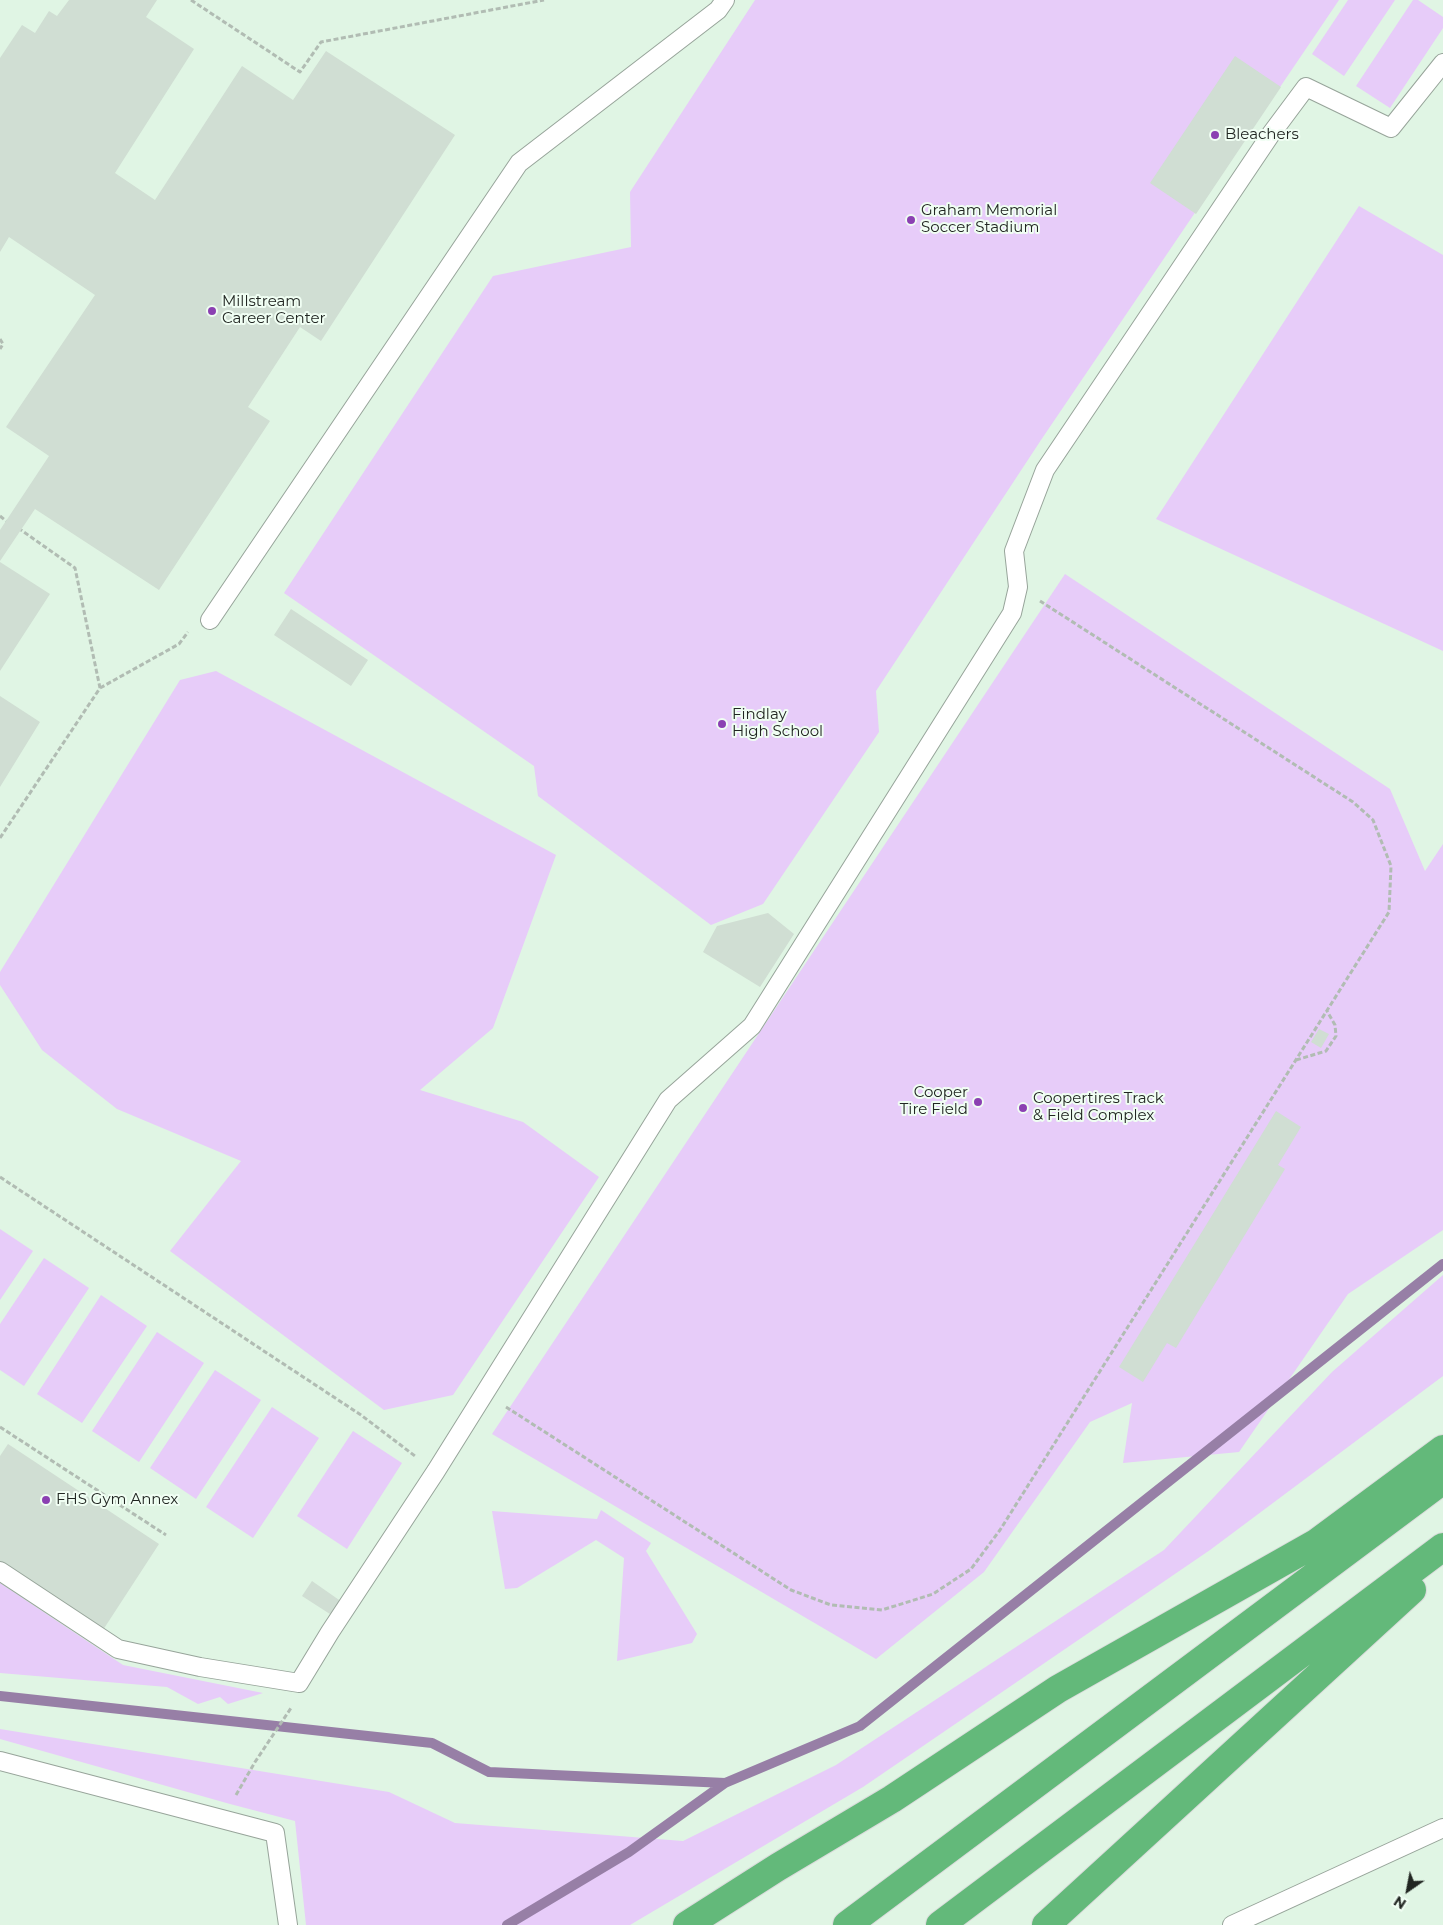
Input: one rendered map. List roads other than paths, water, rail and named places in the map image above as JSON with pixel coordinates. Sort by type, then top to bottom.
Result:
[{"type":"highway","points":[[687,1925],[778,1867],[892,1799],[1058,1689],[1316,1543],[1443,1449]]},
{"type":"highway","points":[[846,1925],[1443,1480]]},
{"type":"highway","points":[[940,1925],[1443,1547]]},
{"type":"highway","points":[[1046,1925],[1443,1562]]},
{"type":"lane","points":[[210,620],[519,163],[718,10],[725,0]]},
{"type":"lane","points":[[0,1571],[118,1649],[200,1667],[299,1684],[330,1632],[436,1471],[668,1100],[752,1026],[1012,614],[1018,587],[1014,551],[1045,470],[1271,134],[1306,87],[1392,128],[1443,63]]},
{"type":"lane","points":[[0,1760],[275,1833],[288,1925]]},
{"type":"lane","points":[[1232,1925],[1443,1828]]},
{"type":"waterway","points":[[0,1696],[432,1743],[489,1772],[725,1783],[860,1726],[1443,1264]]},
{"type":"waterway","points":[[507,1925],[629,1852],[725,1783]]},
{"type":"place","name":"Bleachers","points":[[1215,135]]},
{"type":"place","name":"Graham Memorial Soccer Stadium","points":[[911,220]]},
{"type":"place","name":"Millstream Career Center","points":[[212,311]]},
{"type":"place","name":"Findlay High School","points":[[722,724]]},
{"type":"place","name":"Cooper Tire Field","points":[[978,1102]]},
{"type":"place","name":"Coopertires Track & Field Complex","points":[[1023,1108]]},
{"type":"place","name":"FHS Gym Annex","points":[[46,1500]]}]
